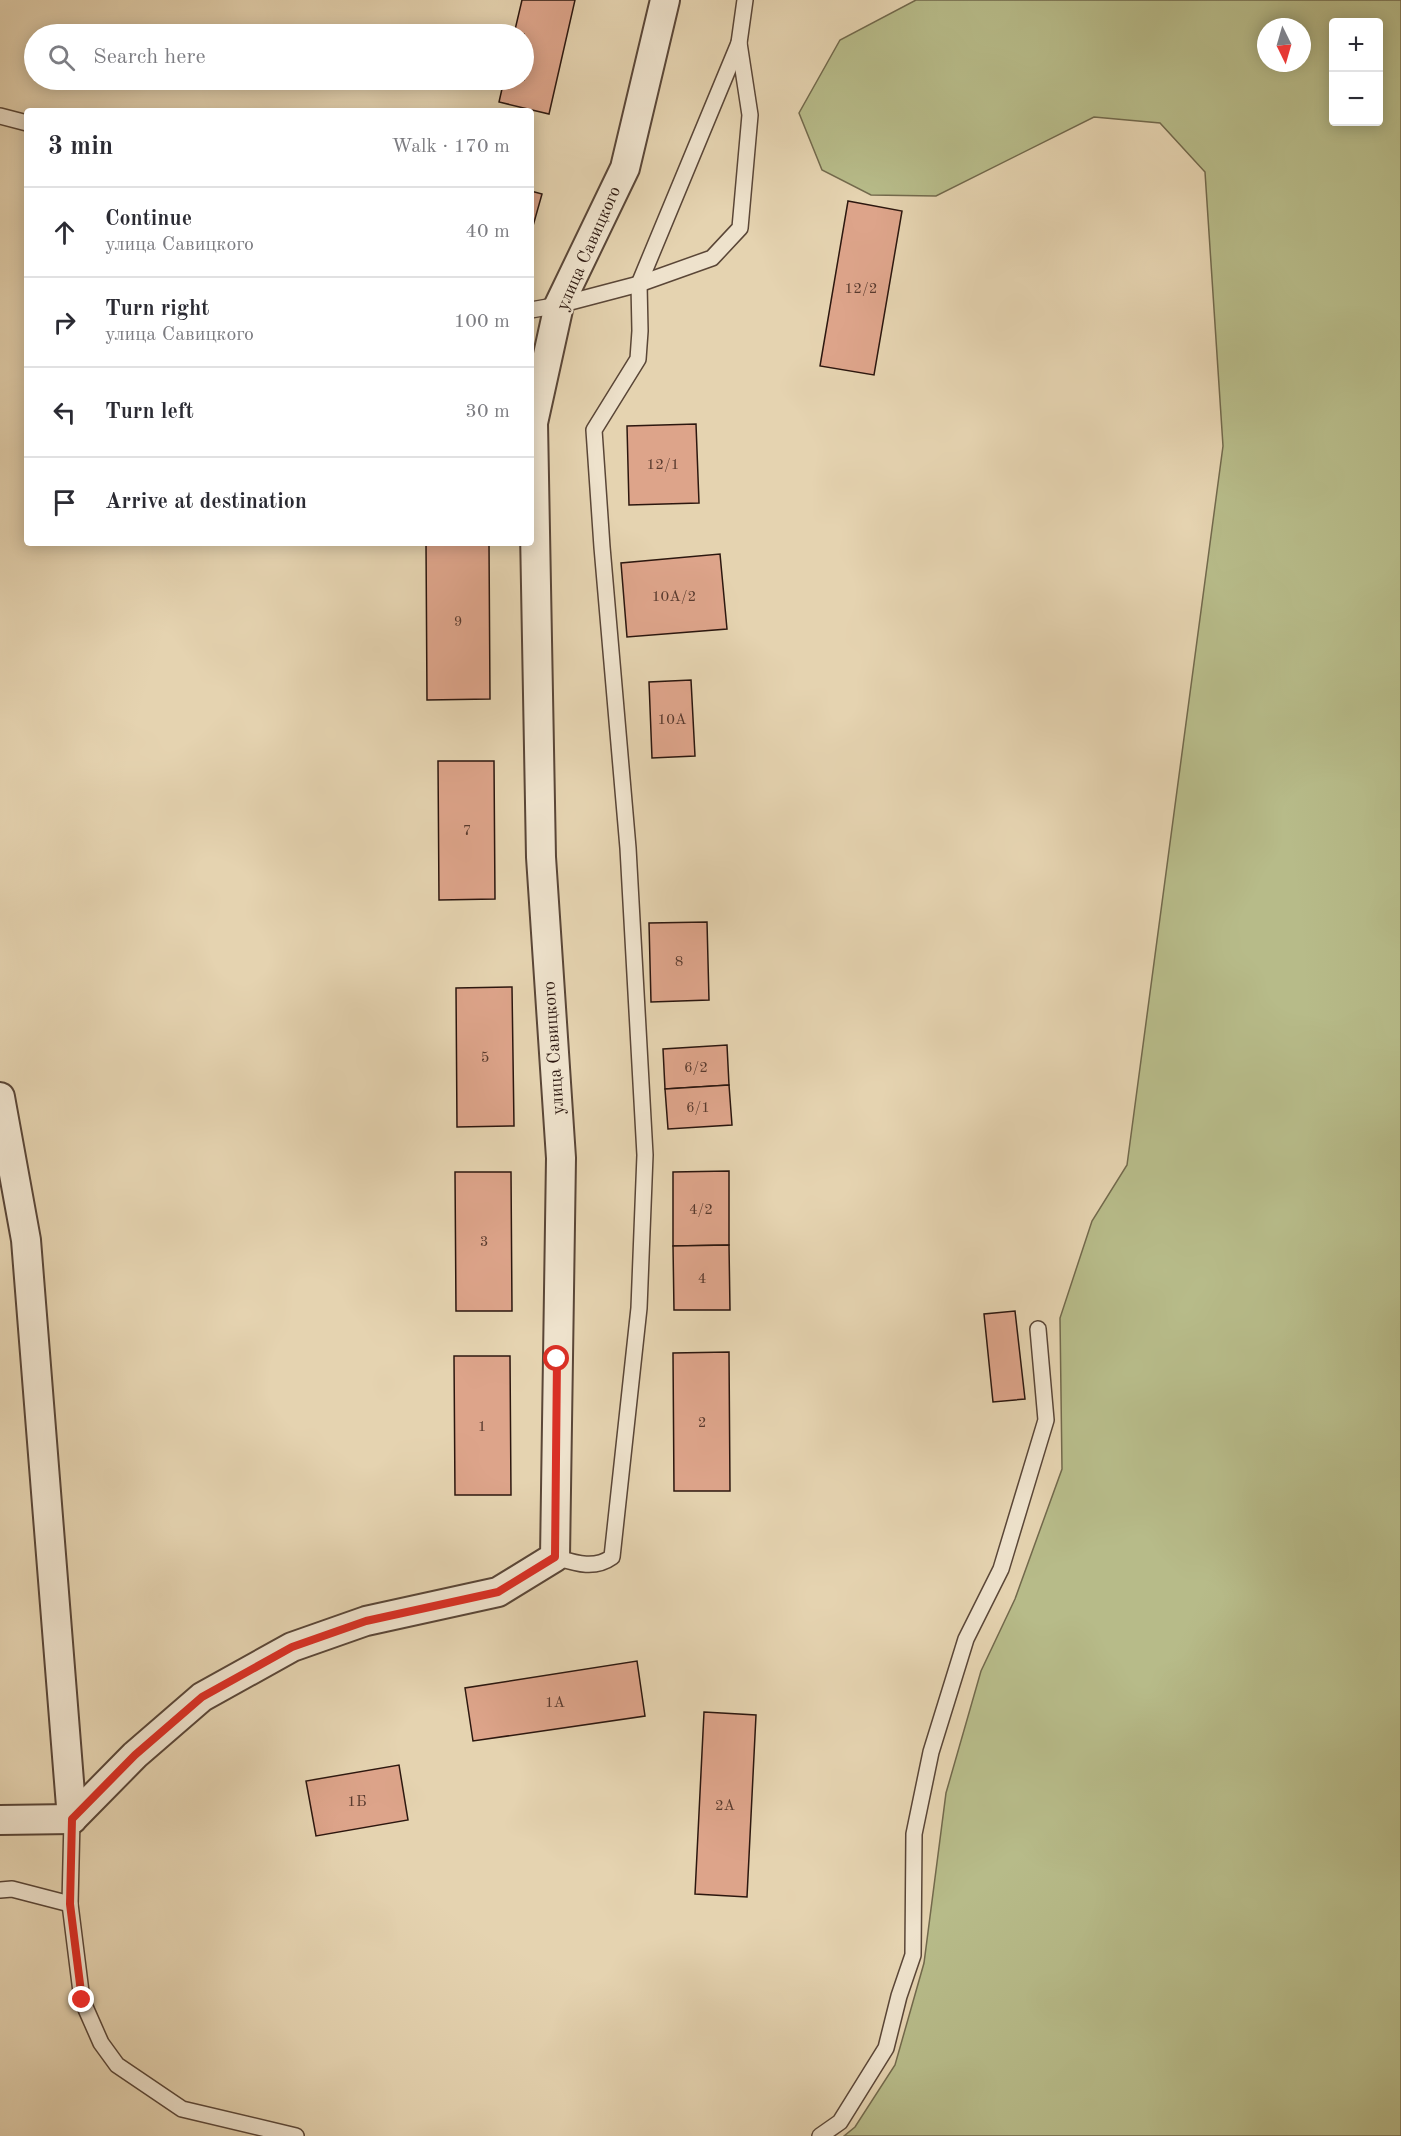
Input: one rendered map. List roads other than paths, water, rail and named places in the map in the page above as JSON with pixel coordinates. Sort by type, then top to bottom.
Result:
[{"type":"street","name":"улица Савицкого","points":[[534,413],[559,305],[625,168],[665,0]]},
{"type":"street","name":"улица Савицкого","points":[[534,519],[541,857],[561,1158],[555,1557]]},
{"type":"street","points":[[0,1097],[26,1240],[72,1819]]},
{"type":"street","points":[[0,1820],[72,1819],[135,1755],[202,1697],[292,1647],[366,1621],[498,1592],[555,1557]]},
{"type":"lane","points":[[555,1557],[584,1565],[603,1563],[612,1557],[639,1308],[645,1155],[628,848],[594,430],[638,359],[639,284],[739,42],[745,0]]},
{"type":"lane","points":[[534,309],[639,284],[712,258],[740,228],[750,115],[739,42]]},
{"type":"lane","points":[[0,116],[24,122]]},
{"type":"lane","points":[[820,2136],[840,2122],[886,2048],[899,1996],[913,1955],[914,1834],[931,1752],[966,1639],[1001,1569],[1046,1420],[1038,1329]]},
{"type":"lane","points":[[72,1819],[70,1904],[82,2000],[101,2043],[117,2065],[182,2109],[296,2136]]},
{"type":"lane","points":[[0,1890],[12,1888],[70,1904]]}]
